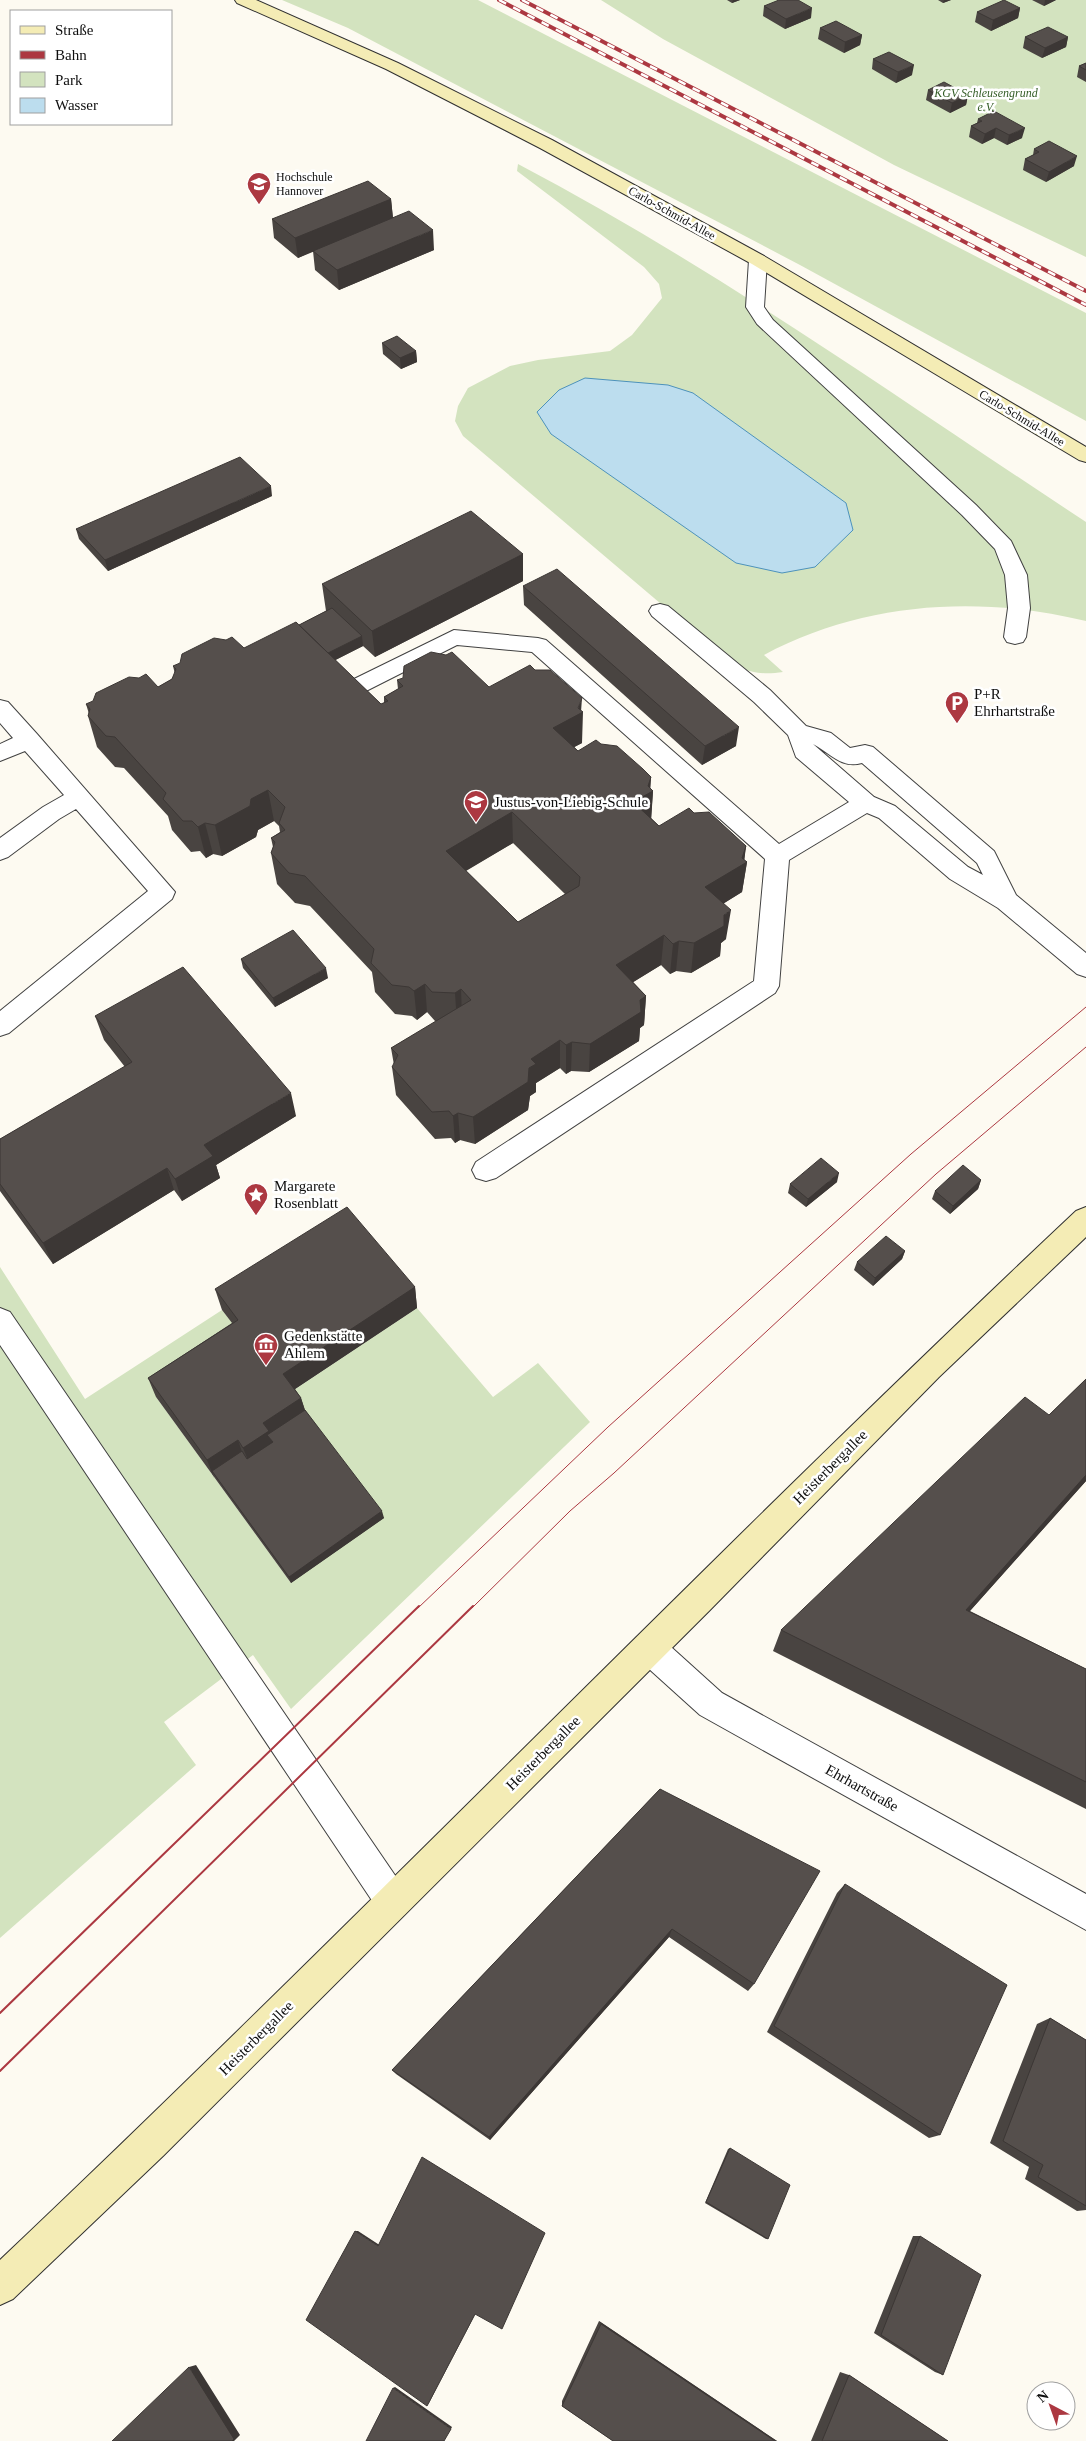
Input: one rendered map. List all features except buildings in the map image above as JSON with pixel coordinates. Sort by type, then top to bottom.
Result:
[{"type":"main road","name":"Carlo-Schmid-Allee","points":[[243,0],[392,66],[546,144],[758,260],[1086,456]]},
{"type":"main road","name":"Heisterbergallee","points":[[0,2286],[150,2143],[929,1368],[1086,1219]]},
{"type":"street","points":[[758,260],[755,307],[766,324],[969,510],[1004,546],[1016,575],[1019,608],[1015,637]]},
{"type":"street","points":[[660,610],[762,696],[798,732],[804,750],[866,803],[887,812],[959,873],[1007,901],[1086,967]]},
{"type":"street","points":[[360,685],[454,637],[538,644],[777,856]]},
{"type":"street","points":[[0,708],[163,892],[0,1026]]},
{"type":"street","points":[[798,732],[823,739],[844,755],[855,756],[865,753],[986,856],[1007,901]]},
{"type":"street","points":[[0,753],[29,740]]},
{"type":"street","points":[[0,851],[51,813],[79,797]]},
{"type":"street","points":[[777,856],[866,803]]},
{"type":"street","points":[[486,1170],[766,986],[777,856]]},
{"type":"street","points":[[0,1320],[393,1902]]},
{"type":"street","name":"Ehrhartstraße","points":[[649,1648],[711,1704],[1086,1913]]},
{"type":"green space","points":[[282,0],[478,0],[1086,313],[1086,421],[800,265],[348,28]]},
{"type":"green space","name":"KGV Schleusengrund e.V.","points":[[601,0],[1086,0],[1086,257],[894,165],[663,39]]},
{"type":"green space","points":[[518,164],[592,204],[735,291],[1086,522],[1086,621],[1004,608],[963,606],[922,608],[881,614],[841,624],[802,637],[764,655],[783,672],[758,673],[733,665],[463,436],[455,421],[458,406],[468,388],[510,366],[538,360],[610,351],[632,335],[662,298],[659,284],[644,267],[517,171]]},
{"type":"green space","points":[[0,1267],[85,1399],[222,1310],[245,1339],[156,1397],[291,1583],[289,1393],[417,1308],[493,1397],[538,1363],[590,1422],[291,1709],[253,1655],[164,1722],[196,1765],[0,1938]]},
{"type":"water","points":[[585,378],[668,385],[693,393],[846,503],[853,530],[815,567],[782,573],[736,563],[551,434],[537,412],[559,390]]},
{"type":"tram line","points":[[418,1608],[608,1427],[911,1154],[1086,1007]]},
{"type":"tram line","points":[[472,1608],[570,1511],[614,1473],[936,1174],[1086,1047]]},
{"type":"tram line","points":[[0,2013],[419,1606]]},
{"type":"tram line","points":[[0,2071],[473,1606]]},
{"type":"railway","points":[[499,0],[1086,305]]},
{"type":"railway","points":[[522,0],[1086,291]]},
{"type":"place","name":"Hochschule Hannover","points":[[259,205]]},
{"type":"place","name":"P+R Ehrhartstraße","points":[[957,724]]},
{"type":"place","name":"Justus-von-Liebig-Schule","points":[[476,823]]},
{"type":"place","name":"Margarete Rosenblatt","points":[[256,1216]]},
{"type":"place","name":"Gedenkstätte Ahlem","points":[[266,1366]]}]
